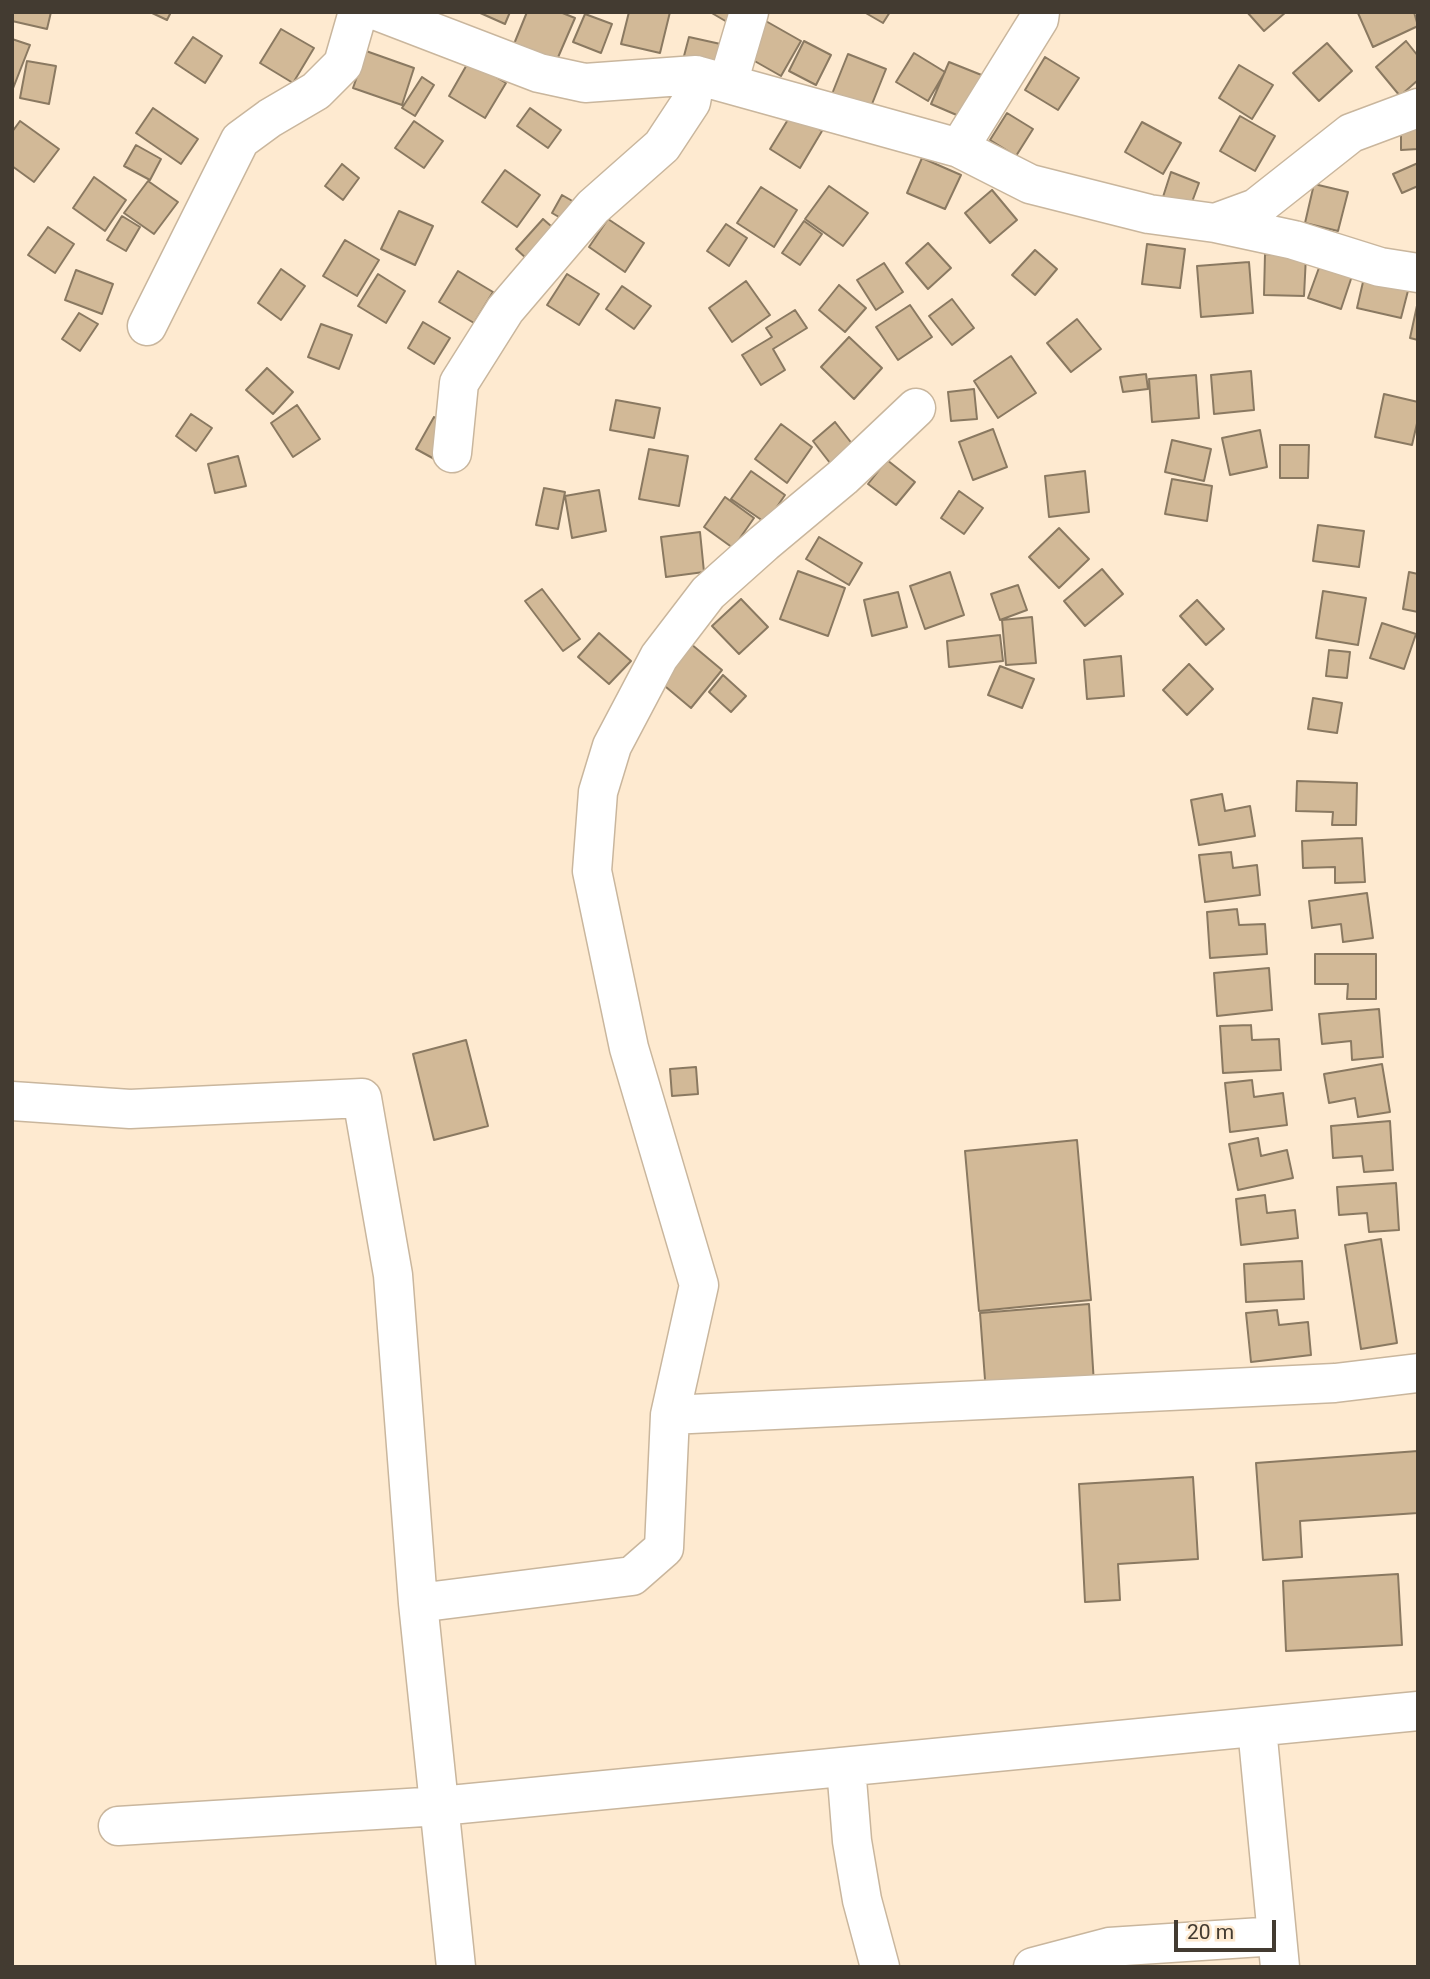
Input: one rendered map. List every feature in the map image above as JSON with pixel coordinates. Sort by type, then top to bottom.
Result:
[{"type":"street","points":[[147,326],[240,140],[270,118],[316,91],[343,64],[358,12]]},
{"type":"street","points":[[380,12],[539,73],[585,83],[712,79],[960,148],[1030,184],[1149,214],[1214,223],[1294,240],[1380,267],[1418,273]]},
{"type":"street","points":[[452,453],[459,383],[505,310],[593,207],[662,146],[691,102],[712,79],[748,12]]},
{"type":"street","points":[[960,148],[1039,19],[1040,12]]},
{"type":"street","points":[[1214,223],[1256,208],[1351,133],[1418,108]]},
{"type":"street","points":[[418,1603],[632,1576],[664,1548],[670,1416],[699,1285],[629,1048],[593,871],[598,792],[612,746],[659,657],[708,593],[843,477],[916,408]]},
{"type":"street","points":[[12,1101],[130,1109],[362,1098],[393,1275],[418,1603],[456,1967]]},
{"type":"street","points":[[670,1416],[1335,1383],[1418,1373]]},
{"type":"street","points":[[118,1826],[440,1806],[1418,1711]]},
{"type":"street","points":[[1032,1967],[1110,1947],[1279,1951],[1257,1728]]},
{"type":"street","points":[[846,1767],[852,1841],[862,1900],[880,1967]]},
{"type":"building","points":[[12,12],[51,12],[47,29],[12,21]]},
{"type":"building","points":[[150,12],[171,12],[167,20]]},
{"type":"building","points":[[478,12],[510,12],[505,24]]},
{"type":"building","points":[[527,12],[560,12],[575,18],[556,62],[514,44]]},
{"type":"building","points":[[629,12],[670,12],[660,53],[621,44]]},
{"type":"building","points":[[710,12],[742,12],[734,26]]},
{"type":"building","points":[[864,12],[890,12],[883,23]]},
{"type":"building","points":[[1247,12],[1286,12],[1264,31]]},
{"type":"building","points":[[1414,12],[1418,26],[1373,47],[1358,13]]},
{"type":"building","points":[[585,14],[612,24],[601,53],[573,42]]},
{"type":"building","points":[[764,20],[801,41],[781,76],[744,55]]},
{"type":"building","points":[[281,29],[314,48],[293,83],[260,63]]},
{"type":"building","points":[[193,37],[222,56],[205,83],[175,63]]},
{"type":"building","points":[[689,37],[725,45],[715,84],[679,75]]},
{"type":"building","points":[[12,39],[30,45],[12,91]]},
{"type":"building","points":[[804,41],[831,55],[816,85],[789,71]]},
{"type":"building","points":[[1406,41],[1418,56],[1418,80],[1400,96],[1376,67]]},
{"type":"building","points":[[1327,43],[1352,71],[1319,101],[1293,73]]},
{"type":"building","points":[[366,51],[414,68],[402,105],[353,88]]},
{"type":"building","points":[[914,53],[945,72],[928,101],[896,82]]},
{"type":"building","points":[[848,54],[886,69],[870,109],[832,94]]},
{"type":"building","points":[[1045,57],[1079,78],[1058,110],[1025,90]]},
{"type":"building","points":[[27,61],[56,66],[49,104],[20,98]]},
{"type":"building","points":[[469,61],[506,83],[485,118],[449,96]]},
{"type":"building","points":[[949,62],[984,76],[966,119],[931,104]]},
{"type":"building","points":[[1239,65],[1273,85],[1252,119],[1219,98]]},
{"type":"building","points":[[422,77],[434,85],[415,116],[402,108]]},
{"type":"building","points":[[153,108],[198,139],[181,164],[136,133]]},
{"type":"building","points":[[530,108],[561,130],[548,148],[517,126]]},
{"type":"building","points":[[792,113],[822,131],[800,168],[770,149]]},
{"type":"building","points":[[1007,113],[1033,129],[1016,156],[990,140]]},
{"type":"building","points":[[1240,116],[1275,136],[1255,171],[1220,151]]},
{"type":"building","points":[[20,121],[59,149],[34,182],[12,166],[12,132]]},
{"type":"building","points":[[414,121],[443,141],[424,168],[395,148]]},
{"type":"building","points":[[1142,122],[1181,143],[1163,174],[1125,152]]},
{"type":"building","points":[[1401,126],[1418,126],[1418,149],[1401,150]]},
{"type":"building","points":[[136,145],[161,159],[150,180],[124,166]]},
{"type":"building","points":[[922,158],[961,175],[945,209],[907,193]]},
{"type":"building","points":[[1418,163],[1418,186],[1402,193],[1393,174]]},
{"type":"building","points":[[342,164],[359,178],[343,200],[325,186]]},
{"type":"building","points":[[505,170],[540,195],[517,227],[482,202]]},
{"type":"building","points":[[1171,172],[1199,183],[1189,210],[1162,200]]},
{"type":"building","points":[[94,177],[126,200],[105,231],[73,208]]},
{"type":"building","points":[[148,181],[178,202],[154,234],[124,213]]},
{"type":"building","points":[[1314,184],[1348,192],[1338,231],[1305,223]]},
{"type":"building","points":[[829,186],[868,213],[843,246],[805,219]]},
{"type":"building","points":[[761,187],[797,210],[774,247],[737,223]]},
{"type":"building","points":[[992,190],[1017,220],[990,243],[965,213]]},
{"type":"building","points":[[562,195],[588,210],[578,228],[552,213]]},
{"type":"building","points":[[399,211],[433,226],[415,265],[381,249]]},
{"type":"building","points":[[122,216],[140,227],[126,251],[107,240]]},
{"type":"building","points":[[543,219],[576,248],[548,278],[516,249]]},
{"type":"building","points":[[608,219],[644,243],[625,272],[589,247]]},
{"type":"building","points":[[804,221],[822,234],[800,265],[782,253]]},
{"type":"building","points":[[726,224],[747,238],[729,266],[707,251]]},
{"type":"building","points":[[48,227],[74,244],[55,273],[28,255]]},
{"type":"building","points":[[345,240],[379,260],[357,296],[323,276]]},
{"type":"building","points":[[928,243],[951,268],[928,289],[906,263]]},
{"type":"building","points":[[1147,244],[1185,249],[1180,288],[1142,284]]},
{"type":"building","points":[[1035,250],[1057,269],[1035,295],[1012,275]]},
{"type":"building","points":[[1265,254],[1306,256],[1304,296],[1264,295]]},
{"type":"building","points":[[1249,262],[1253,313],[1201,317],[1197,266]]},
{"type":"building","points":[[884,263],[903,292],[876,310],[857,280]]},
{"type":"building","points":[[1320,265],[1352,276],[1341,309],[1308,298]]},
{"type":"building","points":[[281,269],[305,286],[281,320],[258,303]]},
{"type":"building","points":[[1366,269],[1411,279],[1401,318],[1357,308]]},
{"type":"building","points":[[76,270],[113,284],[102,314],[65,300]]},
{"type":"building","points":[[458,271],[493,292],[474,323],[439,302]]},
{"type":"building","points":[[378,274],[405,291],[386,323],[358,306]]},
{"type":"building","points":[[567,274],[599,294],[579,325],[547,305]]},
{"type":"building","points":[[746,281],[770,315],[732,342],[709,308]]},
{"type":"building","points":[[839,285],[866,308],[845,332],[819,310]]},
{"type":"building","points":[[622,286],[651,306],[634,329],[606,309]]},
{"type":"building","points":[[952,299],[974,328],[952,345],[929,316]]},
{"type":"building","points":[[1418,301],[1418,340],[1410,338]]},
{"type":"building","points":[[910,305],[932,337],[898,360],[876,327]]},
{"type":"building","points":[[795,310],[807,328],[773,349],[785,370],[761,385],[742,355],[772,337],[766,328]]},
{"type":"building","points":[[79,313],[98,324],[80,351],[62,339]]},
{"type":"building","points":[[1077,319],[1101,349],[1071,372],[1047,343]]},
{"type":"building","points":[[423,322],[450,338],[434,364],[408,348]]},
{"type":"building","points":[[321,324],[352,335],[339,369],[308,357]]},
{"type":"building","points":[[849,337],[882,368],[854,399],[821,367]]},
{"type":"building","points":[[1011,356],[1036,393],[998,418],[974,381]]},
{"type":"building","points":[[267,368],[293,392],[273,414],[246,390]]},
{"type":"building","points":[[1251,371],[1254,410],[1214,414],[1211,375]]},
{"type":"building","points":[[1146,374],[1148,389],[1123,392],[1120,377]]},
{"type":"building","points":[[1196,375],[1199,418],[1152,422],[1149,379]]},
{"type":"building","points":[[974,389],[977,419],[951,421],[948,392]]},
{"type":"building","points":[[1384,394],[1418,402],[1418,419],[1412,445],[1375,437]]},
{"type":"building","points":[[616,400],[660,408],[654,438],[610,430]]},
{"type":"building","points":[[297,405],[320,439],[293,457],[271,423]]},
{"type":"building","points":[[191,414],[212,428],[196,451],[176,436]]},
{"type":"building","points":[[434,417],[467,436],[449,467],[416,449]]},
{"type":"building","points":[[835,422],[853,445],[830,463],[813,441]]},
{"type":"building","points":[[781,424],[812,447],[787,483],[755,459]]},
{"type":"building","points":[[993,429],[1007,467],[973,480],[959,442]]},
{"type":"building","points":[[1260,430],[1267,467],[1230,475],[1222,438]]},
{"type":"building","points":[[1172,440],[1211,449],[1204,481],[1165,472]]},
{"type":"building","points":[[1280,445],[1309,445],[1308,478],[1280,478]]},
{"type":"building","points":[[649,449],[688,456],[679,506],[639,499]]},
{"type":"building","points":[[238,456],[246,486],[215,493],[208,464]]},
{"type":"building","points":[[887,460],[915,482],[896,505],[868,484]]},
{"type":"building","points":[[751,471],[785,495],[766,523],[731,499]]},
{"type":"building","points":[[1085,471],[1089,512],[1049,517],[1045,476]]},
{"type":"building","points":[[1172,479],[1212,486],[1207,521],[1165,514]]},
{"type":"building","points":[[544,488],[565,492],[558,529],[536,525]]},
{"type":"building","points":[[599,490],[606,531],[572,538],[565,496]]},
{"type":"building","points":[[959,491],[983,508],[964,534],[941,518]]},
{"type":"building","points":[[725,497],[754,518],[733,548],[704,527]]},
{"type":"building","points":[[1318,525],[1364,531],[1359,567],[1313,561]]},
{"type":"building","points":[[1059,528],[1089,559],[1059,588],[1029,557]]},
{"type":"building","points":[[700,532],[704,572],[666,577],[661,537]]},
{"type":"building","points":[[819,537],[862,563],[849,585],[806,559]]},
{"type":"building","points":[[1102,569],[1123,594],[1085,626],[1064,601]]},
{"type":"building","points":[[798,571],[845,588],[828,636],[780,619]]},
{"type":"building","points":[[950,572],[964,615],[925,629],[910,586]]},
{"type":"building","points":[[1409,572],[1418,574],[1418,612],[1403,609]]},
{"type":"building","points":[[1018,585],[1027,610],[1000,620],[991,594]]},
{"type":"building","points":[[542,589],[580,639],[563,651],[525,601]]},
{"type":"building","points":[[1323,591],[1366,598],[1358,645],[1316,638]]},
{"type":"building","points":[[898,592],[907,627],[872,636],[864,600]]},
{"type":"building","points":[[741,599],[768,627],[739,654],[712,626]]},
{"type":"building","points":[[1197,600],[1224,629],[1206,645],[1180,616]]},
{"type":"building","points":[[1032,617],[1036,663],[1006,665],[1002,620]]},
{"type":"building","points":[[1382,623],[1416,634],[1404,669],[1370,658]]},
{"type":"building","points":[[599,633],[631,661],[609,684],[578,657]]},
{"type":"building","points":[[1000,635],[1003,661],[949,667],[947,641]]},
{"type":"building","points":[[691,644],[722,670],[691,708],[660,682]]},
{"type":"building","points":[[1329,650],[1350,652],[1347,678],[1326,676]]},
{"type":"building","points":[[1121,656],[1124,696],[1087,699],[1084,660]]},
{"type":"building","points":[[1189,664],[1213,689],[1187,715],[1163,690]]},
{"type":"building","points":[[1000,666],[1034,679],[1022,708],[988,695]]},
{"type":"building","points":[[723,675],[746,696],[731,712],[709,692]]},
{"type":"building","points":[[1313,698],[1342,703],[1337,733],[1308,729]]},
{"type":"building","points":[[1297,781],[1357,783],[1356,825],[1332,825],[1333,812],[1296,811]]},
{"type":"building","points":[[1222,794],[1225,811],[1250,806],[1255,836],[1199,845],[1191,800]]},
{"type":"building","points":[[1362,838],[1365,882],[1335,883],[1335,867],[1303,868],[1302,841]]},
{"type":"building","points":[[1231,852],[1233,868],[1257,865],[1260,895],[1205,902],[1199,855]]},
{"type":"building","points":[[1367,893],[1373,938],[1343,942],[1341,924],[1312,928],[1309,901]]},
{"type":"building","points":[[1237,909],[1239,925],[1265,924],[1267,954],[1210,958],[1207,912]]},
{"type":"building","points":[[1315,954],[1376,954],[1376,999],[1347,999],[1348,984],[1315,984]]},
{"type":"building","points":[[1269,968],[1272,1010],[1217,1016],[1214,973]]},
{"type":"building","points":[[1379,1009],[1383,1057],[1352,1060],[1351,1041],[1322,1044],[1319,1014]]},
{"type":"building","points":[[1251,1025],[1252,1040],[1279,1039],[1281,1070],[1223,1073],[1220,1026]]},
{"type":"building","points":[[466,1040],[488,1126],[434,1140],[413,1054]]},
{"type":"building","points":[[1382,1064],[1390,1112],[1358,1117],[1355,1098],[1329,1103],[1324,1074]]},
{"type":"building","points":[[696,1067],[698,1094],[672,1096],[670,1069]]},
{"type":"building","points":[[1252,1080],[1254,1097],[1283,1093],[1287,1125],[1230,1132],[1225,1083]]},
{"type":"building","points":[[1390,1121],[1393,1170],[1364,1172],[1362,1156],[1333,1158],[1331,1126]]},
{"type":"building","points":[[1258,1138],[1261,1156],[1287,1150],[1293,1178],[1238,1190],[1229,1144]]},
{"type":"building","points":[[1077,1140],[1091,1300],[979,1311],[965,1151]]},
{"type":"building","points":[[1396,1183],[1399,1230],[1369,1232],[1367,1213],[1339,1215],[1337,1187]]},
{"type":"building","points":[[1265,1195],[1267,1213],[1295,1210],[1298,1238],[1241,1245],[1236,1199]]},
{"type":"building","points":[[1381,1239],[1397,1343],[1361,1349],[1345,1245]]},
{"type":"building","points":[[1302,1261],[1304,1299],[1246,1302],[1244,1264]]},
{"type":"building","points":[[1089,1304],[1094,1384],[986,1393],[980,1313]]},
{"type":"building","points":[[1277,1310],[1279,1325],[1308,1322],[1311,1355],[1251,1362],[1246,1313]]},
{"type":"building","points":[[1418,1451],[1418,1513],[1300,1521],[1302,1557],[1263,1560],[1256,1463]]},
{"type":"building","points":[[1193,1477],[1198,1559],[1118,1564],[1120,1600],[1085,1602],[1079,1484]]},
{"type":"building","points":[[1398,1574],[1402,1645],[1286,1651],[1283,1581]]}]
